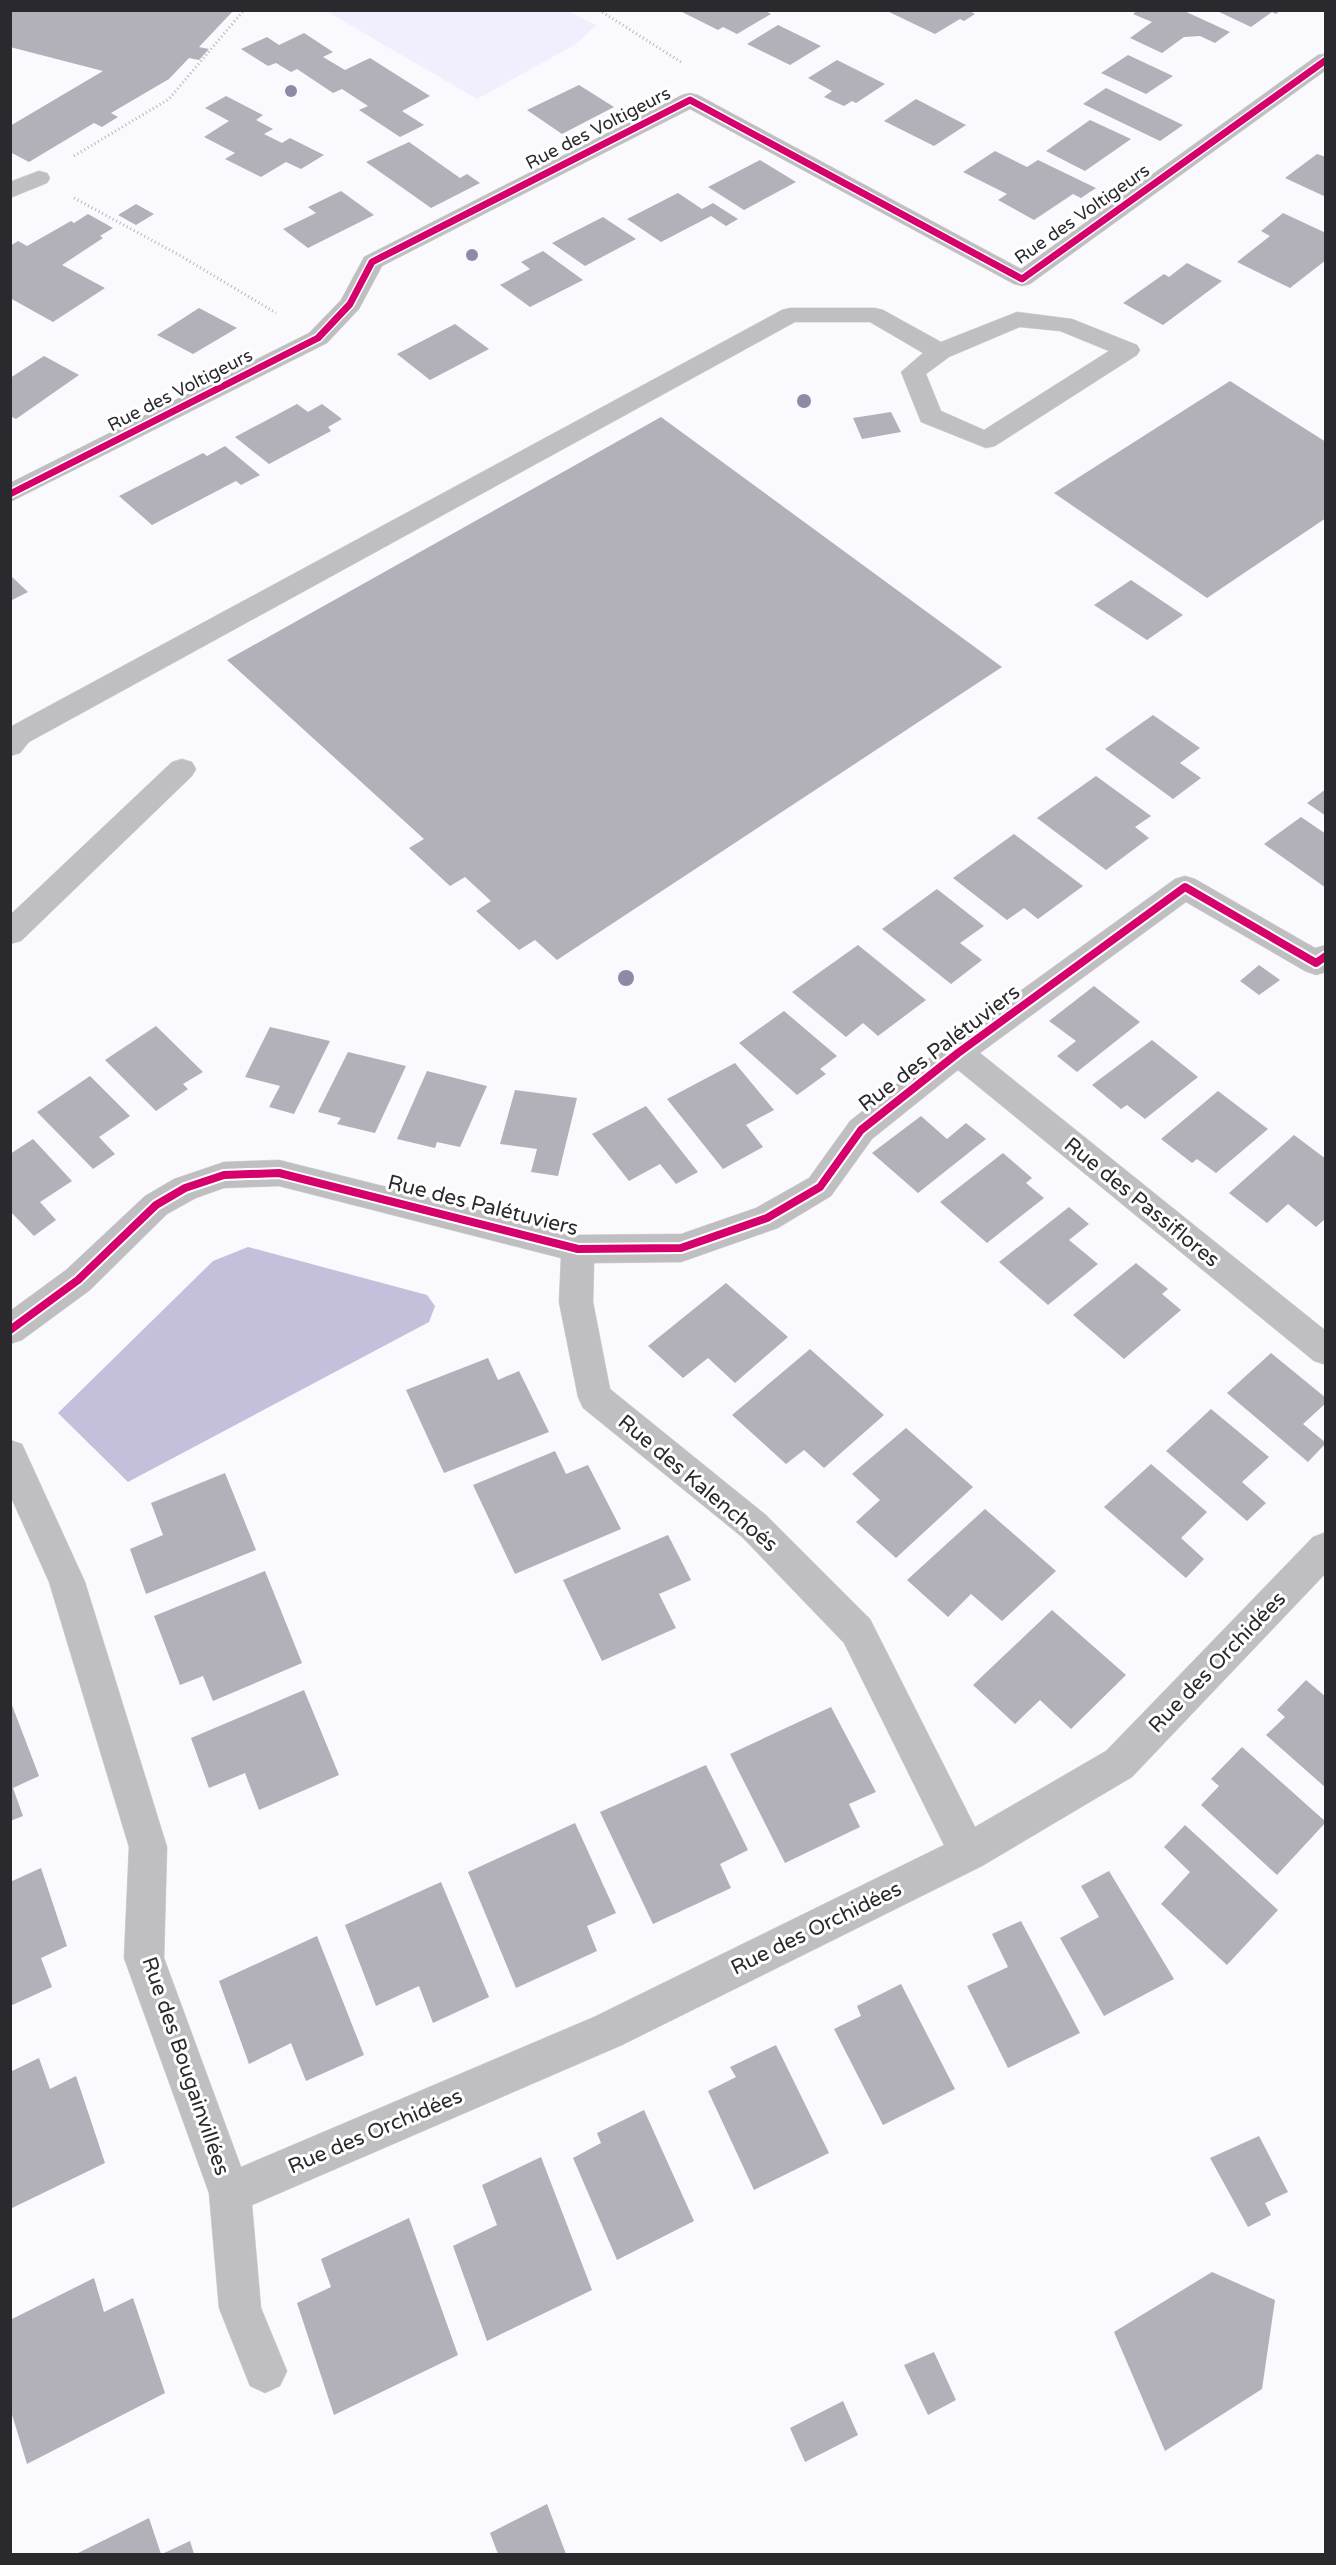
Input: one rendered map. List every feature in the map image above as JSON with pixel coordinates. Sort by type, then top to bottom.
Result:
[{"type":"street","name":"Rue des Voltigeurs","points":[[10,494],[318,338],[340,318],[359,294],[372,262],[690,100],[1022,279],[1326,60]]},
{"type":"street","points":[[10,191],[39,178]]},
{"type":"street","points":[[10,746],[19,735],[790,315],[875,315],[940,352]]},
{"type":"street","points":[[1017,319],[1064,324],[1128,350],[986,440],[930,416],[913,372],[940,352],[1017,319]]},
{"type":"street","points":[[10,933],[182,769]]},
{"type":"street","name":"Rue des Palétuviers","points":[[10,1330],[78,1280],[156,1205],[185,1188],[225,1175],[279,1173],[578,1249],[681,1248],[767,1218],[820,1186],[861,1130],[958,1053],[1185,887],[1316,963],[1326,956]]},
{"type":"street","name":"Rue des Passiflores","points":[[958,1053],[1326,1351]]},
{"type":"street","name":"Rue des Kalenchoés","points":[[578,1249],[576,1302],[595,1397],[754,1526],[857,1631],[968,1853]]},
{"type":"street","name":"Rue des Bougainvillées","points":[[10,1455],[67,1582],[148,1847],[144,1958],[230,2193],[240,2308],[265,2371]]},
{"type":"street","name":"Rue des Orchidées","points":[[230,2193],[608,2031],[968,1853],[1119,1764],[1326,1548]]},
{"type":"path","points":[[244,10],[169,99],[39,178],[129,230],[178,255],[318,338]]},
{"type":"path","points":[[599,10],[684,64],[690,100]]},
{"type":"shaded area","points":[[326,11],[568,11],[596,25],[576,44],[477,99]]},
{"type":"shaded area","points":[[248,1247],[427,1295],[435,1306],[429,1322],[128,1482],[58,1413],[213,1261]]},
{"type":"building","points":[[10,10],[234,10],[199,47],[209,49],[199,60],[189,58],[169,79],[111,113],[118,117],[102,127],[94,123],[29,162],[10,152],[10,126],[103,71],[10,47]]},
{"type":"building","points":[[678,10],[764,10],[771,14],[737,34],[723,27],[718,30]]},
{"type":"building","points":[[885,10],[968,10],[975,14],[964,21],[960,19],[935,34]]},
{"type":"building","points":[[1138,10],[1182,10],[1230,32],[1215,43],[1200,36],[1184,37],[1162,53],[1130,38],[1152,22],[1133,14]]},
{"type":"building","points":[[1215,10],[1281,10],[1276,14],[1272,12],[1251,27]]},
{"type":"building","points":[[778,25],[821,46],[790,65],[747,44]]},
{"type":"building","points":[[304,33],[333,52],[323,57],[345,70],[370,58],[430,96],[402,111],[424,125],[400,137],[359,110],[368,106],[342,89],[333,93],[297,69],[291,72],[276,63],[268,66],[241,49],[267,37],[279,45]]},
{"type":"building","points":[[1128,55],[1173,76],[1146,94],[1101,73]]},
{"type":"building","points":[[837,60],[885,84],[856,103],[852,101],[844,106],[824,97],[832,91],[808,78]]},
{"type":"building","points":[[579,85],[614,107],[562,134],[527,110]]},
{"type":"building","points":[[1106,88],[1183,125],[1160,141],[1083,104]]},
{"type":"building","points":[[226,96],[263,115],[256,120],[273,129],[264,134],[282,143],[290,138],[324,155],[301,169],[286,162],[261,177],[225,159],[235,153],[204,137],[229,121],[205,108]]},
{"type":"building","points":[[916,99],[966,125],[934,146],[884,121]]},
{"type":"building","points":[[1090,120],[1131,139],[1085,171],[1046,151]]},
{"type":"building","points":[[409,142],[460,178],[467,174],[480,183],[431,208],[366,162]]},
{"type":"building","points":[[995,151],[1027,167],[1038,160],[1096,188],[1081,198],[1073,194],[1034,220],[998,200],[1007,194],[963,172]]},
{"type":"building","points":[[1317,154],[1326,157],[1326,197],[1285,178]]},
{"type":"building","points":[[760,160],[796,182],[744,210],[708,187]]},
{"type":"building","points":[[341,191],[374,215],[308,248],[283,229],[316,213],[308,207]]},
{"type":"building","points":[[678,193],[702,209],[713,203],[738,219],[726,226],[711,216],[661,242],[627,219]]},
{"type":"building","points":[[136,204],[154,214],[136,225],[118,215]]},
{"type":"building","points":[[1283,213],[1326,233],[1326,260],[1290,288],[1237,262],[1270,236],[1261,231]]},
{"type":"building","points":[[88,214],[113,228],[100,236],[103,238],[62,265],[105,288],[53,322],[10,298],[10,246],[18,241],[27,246]]},
{"type":"building","points":[[603,217],[636,239],[585,266],[552,243]]},
{"type":"building","points":[[543,251],[583,280],[530,307],[500,285],[530,269],[521,262]]},
{"type":"building","points":[[1187,263],[1222,281],[1163,325],[1123,303],[1164,274],[1169,277]]},
{"type":"building","points":[[199,308],[237,328],[193,354],[157,335]]},
{"type":"building","points":[[455,324],[489,349],[430,380],[397,354]]},
{"type":"building","points":[[44,356],[79,375],[16,419],[10,416],[10,378]]},
{"type":"building","points":[[1230,381],[1326,442],[1326,518],[1207,598],[1054,493]]},
{"type":"building","points":[[297,404],[308,412],[322,404],[342,419],[328,427],[331,431],[269,464],[235,437]]},
{"type":"building","points":[[891,412],[901,432],[862,439],[853,418]]},
{"type":"building","points":[[661,417],[1002,667],[557,960],[535,940],[519,950],[476,911],[491,901],[465,877],[450,886],[409,848],[424,839],[227,660]]},
{"type":"building","points":[[225,446],[260,475],[241,485],[236,481],[152,525],[119,496],[203,453],[207,456]]},
{"type":"building","points":[[10,575],[28,592],[10,601]]},
{"type":"building","points":[[1131,580],[1183,615],[1147,640],[1094,605]]},
{"type":"building","points":[[1153,715],[1200,748],[1180,763],[1201,778],[1173,799],[1105,749]]},
{"type":"building","points":[[1096,776],[1151,816],[1135,827],[1149,838],[1106,870],[1037,818]]},
{"type":"building","points":[[1326,789],[1326,816],[1307,803]]},
{"type":"building","points":[[1301,817],[1326,834],[1326,888],[1264,844]]},
{"type":"building","points":[[1014,834],[1083,886],[1038,919],[1024,908],[1007,920],[953,878]]},
{"type":"building","points":[[937,889],[984,926],[960,943],[982,960],[951,984],[882,929]]},
{"type":"building","points":[[858,945],[926,1000],[878,1036],[863,1023],[846,1037],[792,992]]},
{"type":"building","points":[[1259,965],[1280,980],[1259,995],[1240,981]]},
{"type":"building","points":[[1094,986],[1140,1022],[1077,1072],[1057,1056],[1076,1041],[1049,1021]]},
{"type":"building","points":[[784,1011],[837,1056],[820,1069],[826,1074],[797,1095],[739,1043]]},
{"type":"building","points":[[156,1026],[203,1072],[183,1084],[188,1089],[156,1111],[105,1060]]},
{"type":"building","points":[[270,1027],[330,1041],[294,1114],[269,1107],[280,1086],[245,1077]]},
{"type":"building","points":[[1152,1040],[1198,1077],[1145,1119],[1127,1105],[1121,1109],[1092,1085]]},
{"type":"building","points":[[348,1052],[406,1066],[375,1133],[337,1124],[341,1118],[318,1112]]},
{"type":"building","points":[[735,1063],[774,1110],[746,1125],[763,1147],[723,1169],[667,1099]]},
{"type":"building","points":[[427,1071],[487,1086],[460,1147],[437,1142],[435,1148],[397,1139]]},
{"type":"building","points":[[90,1076],[130,1116],[99,1137],[115,1154],[93,1169],[37,1112]]},
{"type":"building","points":[[515,1090],[577,1098],[558,1176],[531,1172],[537,1149],[500,1144]]},
{"type":"building","points":[[1218,1091],[1268,1129],[1216,1173],[1197,1159],[1192,1163],[1161,1139]]},
{"type":"building","points":[[646,1106],[698,1172],[676,1184],[660,1164],[629,1181],[592,1134]]},
{"type":"building","points":[[921,1116],[947,1139],[966,1123],[986,1139],[918,1193],[872,1153]]},
{"type":"building","points":[[1294,1135],[1326,1159],[1326,1218],[1316,1227],[1288,1204],[1267,1223],[1229,1193]]},
{"type":"building","points":[[33,1139],[72,1181],[40,1202],[56,1220],[34,1236],[10,1211],[10,1154]]},
{"type":"building","points":[[1003,1153],[1032,1178],[1026,1183],[1044,1198],[987,1243],[940,1202]]},
{"type":"building","points":[[1069,1207],[1089,1224],[1069,1240],[1098,1264],[1048,1305],[999,1262]]},
{"type":"building","points":[[1136,1263],[1168,1289],[1162,1294],[1181,1310],[1124,1359],[1073,1315]]},
{"type":"building","points":[[726,1283],[788,1337],[735,1383],[708,1358],[683,1378],[648,1346]]},
{"type":"building","points":[[810,1349],[884,1415],[824,1468],[804,1450],[786,1464],[732,1415]]},
{"type":"building","points":[[1271,1353],[1326,1398],[1326,1403],[1303,1424],[1326,1443],[1308,1462],[1227,1393]]},
{"type":"building","points":[[488,1358],[498,1380],[519,1371],[549,1432],[444,1473],[406,1390]]},
{"type":"building","points":[[1211,1409],[1269,1457],[1242,1482],[1266,1503],[1247,1521],[1166,1451]]},
{"type":"building","points":[[906,1428],[973,1487],[896,1558],[856,1522],[880,1500],[852,1474]]},
{"type":"building","points":[[555,1451],[566,1474],[588,1465],[621,1529],[515,1574],[473,1485]]},
{"type":"building","points":[[1151,1464],[1207,1512],[1181,1538],[1204,1559],[1186,1578],[1104,1507]]},
{"type":"building","points":[[225,1473],[256,1550],[146,1594],[130,1549],[163,1535],[151,1503]]},
{"type":"building","points":[[985,1509],[1056,1571],[1002,1621],[971,1594],[948,1617],[907,1580]]},
{"type":"building","points":[[668,1535],[691,1580],[659,1594],[676,1628],[602,1661],[563,1580]]},
{"type":"building","points":[[265,1571],[302,1663],[213,1701],[203,1676],[180,1685],[154,1616]]},
{"type":"building","points":[[1052,1610],[1126,1675],[1071,1729],[1040,1700],[1015,1724],[973,1685]]},
{"type":"building","points":[[1306,1680],[1326,1697],[1326,1788],[1266,1735],[1285,1717],[1277,1710]]},
{"type":"building","points":[[304,1690],[339,1775],[259,1810],[245,1773],[209,1788],[191,1738]]},
{"type":"building","points":[[10,1700],[39,1776],[13,1788],[23,1816],[10,1821]]},
{"type":"building","points":[[831,1707],[876,1792],[849,1804],[860,1827],[785,1863],[730,1754]]},
{"type":"building","points":[[1242,1747],[1326,1822],[1277,1875],[1201,1805],[1219,1786],[1211,1779]]},
{"type":"building","points":[[706,1765],[748,1850],[720,1864],[731,1888],[653,1924],[600,1812]]},
{"type":"building","points":[[575,1823],[616,1913],[587,1926],[597,1951],[516,1988],[468,1872]]},
{"type":"building","points":[[1185,1825],[1278,1910],[1227,1965],[1161,1904],[1190,1872],[1164,1847]]},
{"type":"building","points":[[41,1868],[67,1946],[41,1958],[52,1987],[10,2006],[10,1882]]},
{"type":"building","points":[[1109,1871],[1174,1979],[1104,2016],[1060,1938],[1099,1917],[1081,1886]]},
{"type":"building","points":[[441,1882],[489,1997],[433,2023],[419,1986],[376,2006],[345,1925]]},
{"type":"building","points":[[1021,1921],[1080,2033],[1008,2068],[967,1986],[1008,1967],[992,1934]]},
{"type":"building","points":[[317,1936],[364,2055],[306,2081],[291,2043],[249,2064],[219,1981]]},
{"type":"building","points":[[901,1984],[955,2089],[883,2125],[834,2029],[861,2016],[857,2006]]},
{"type":"building","points":[[776,2045],[829,2153],[754,2190],[708,2091],[736,2077],[730,2067]]},
{"type":"building","points":[[39,2058],[50,2089],[76,2076],[105,2163],[10,2209],[10,2072]]},
{"type":"building","points":[[644,2110],[694,2221],[617,2260],[573,2158],[601,2143],[597,2133]]},
{"type":"building","points":[[1259,2136],[1288,2192],[1265,2203],[1271,2215],[1248,2227],[1210,2158]]},
{"type":"building","points":[[541,2157],[592,2290],[487,2341],[453,2246],[497,2225],[482,2185]]},
{"type":"building","points":[[409,2218],[458,2355],[334,2415],[297,2303],[331,2287],[321,2259]]},
{"type":"building","points":[[1212,2272],[1275,2300],[1262,2389],[1165,2451],[1114,2332]]},
{"type":"building","points":[[94,2278],[104,2312],[133,2298],[165,2393],[27,2464],[10,2408],[10,2320]]},
{"type":"building","points":[[934,2352],[956,2400],[928,2415],[904,2365]]},
{"type":"building","points":[[843,2401],[858,2435],[805,2462],[790,2428]]},
{"type":"building","points":[[547,2504],[566,2554],[498,2554],[490,2533]]},
{"type":"building","points":[[149,2518],[161,2554],[76,2554]]},
{"type":"building","points":[[190,2541],[194,2554],[162,2554]]},
{"type":"cycle path","points":[[10,494],[318,338],[350,304],[372,262],[690,100],[1022,279],[1326,60]]},
{"type":"cycle path","points":[[10,1330],[78,1280],[156,1205],[185,1188],[224,1175],[279,1173],[578,1249],[681,1248],[767,1218],[820,1187],[861,1130],[958,1053],[1185,887],[1316,963],[1326,956]]}]
